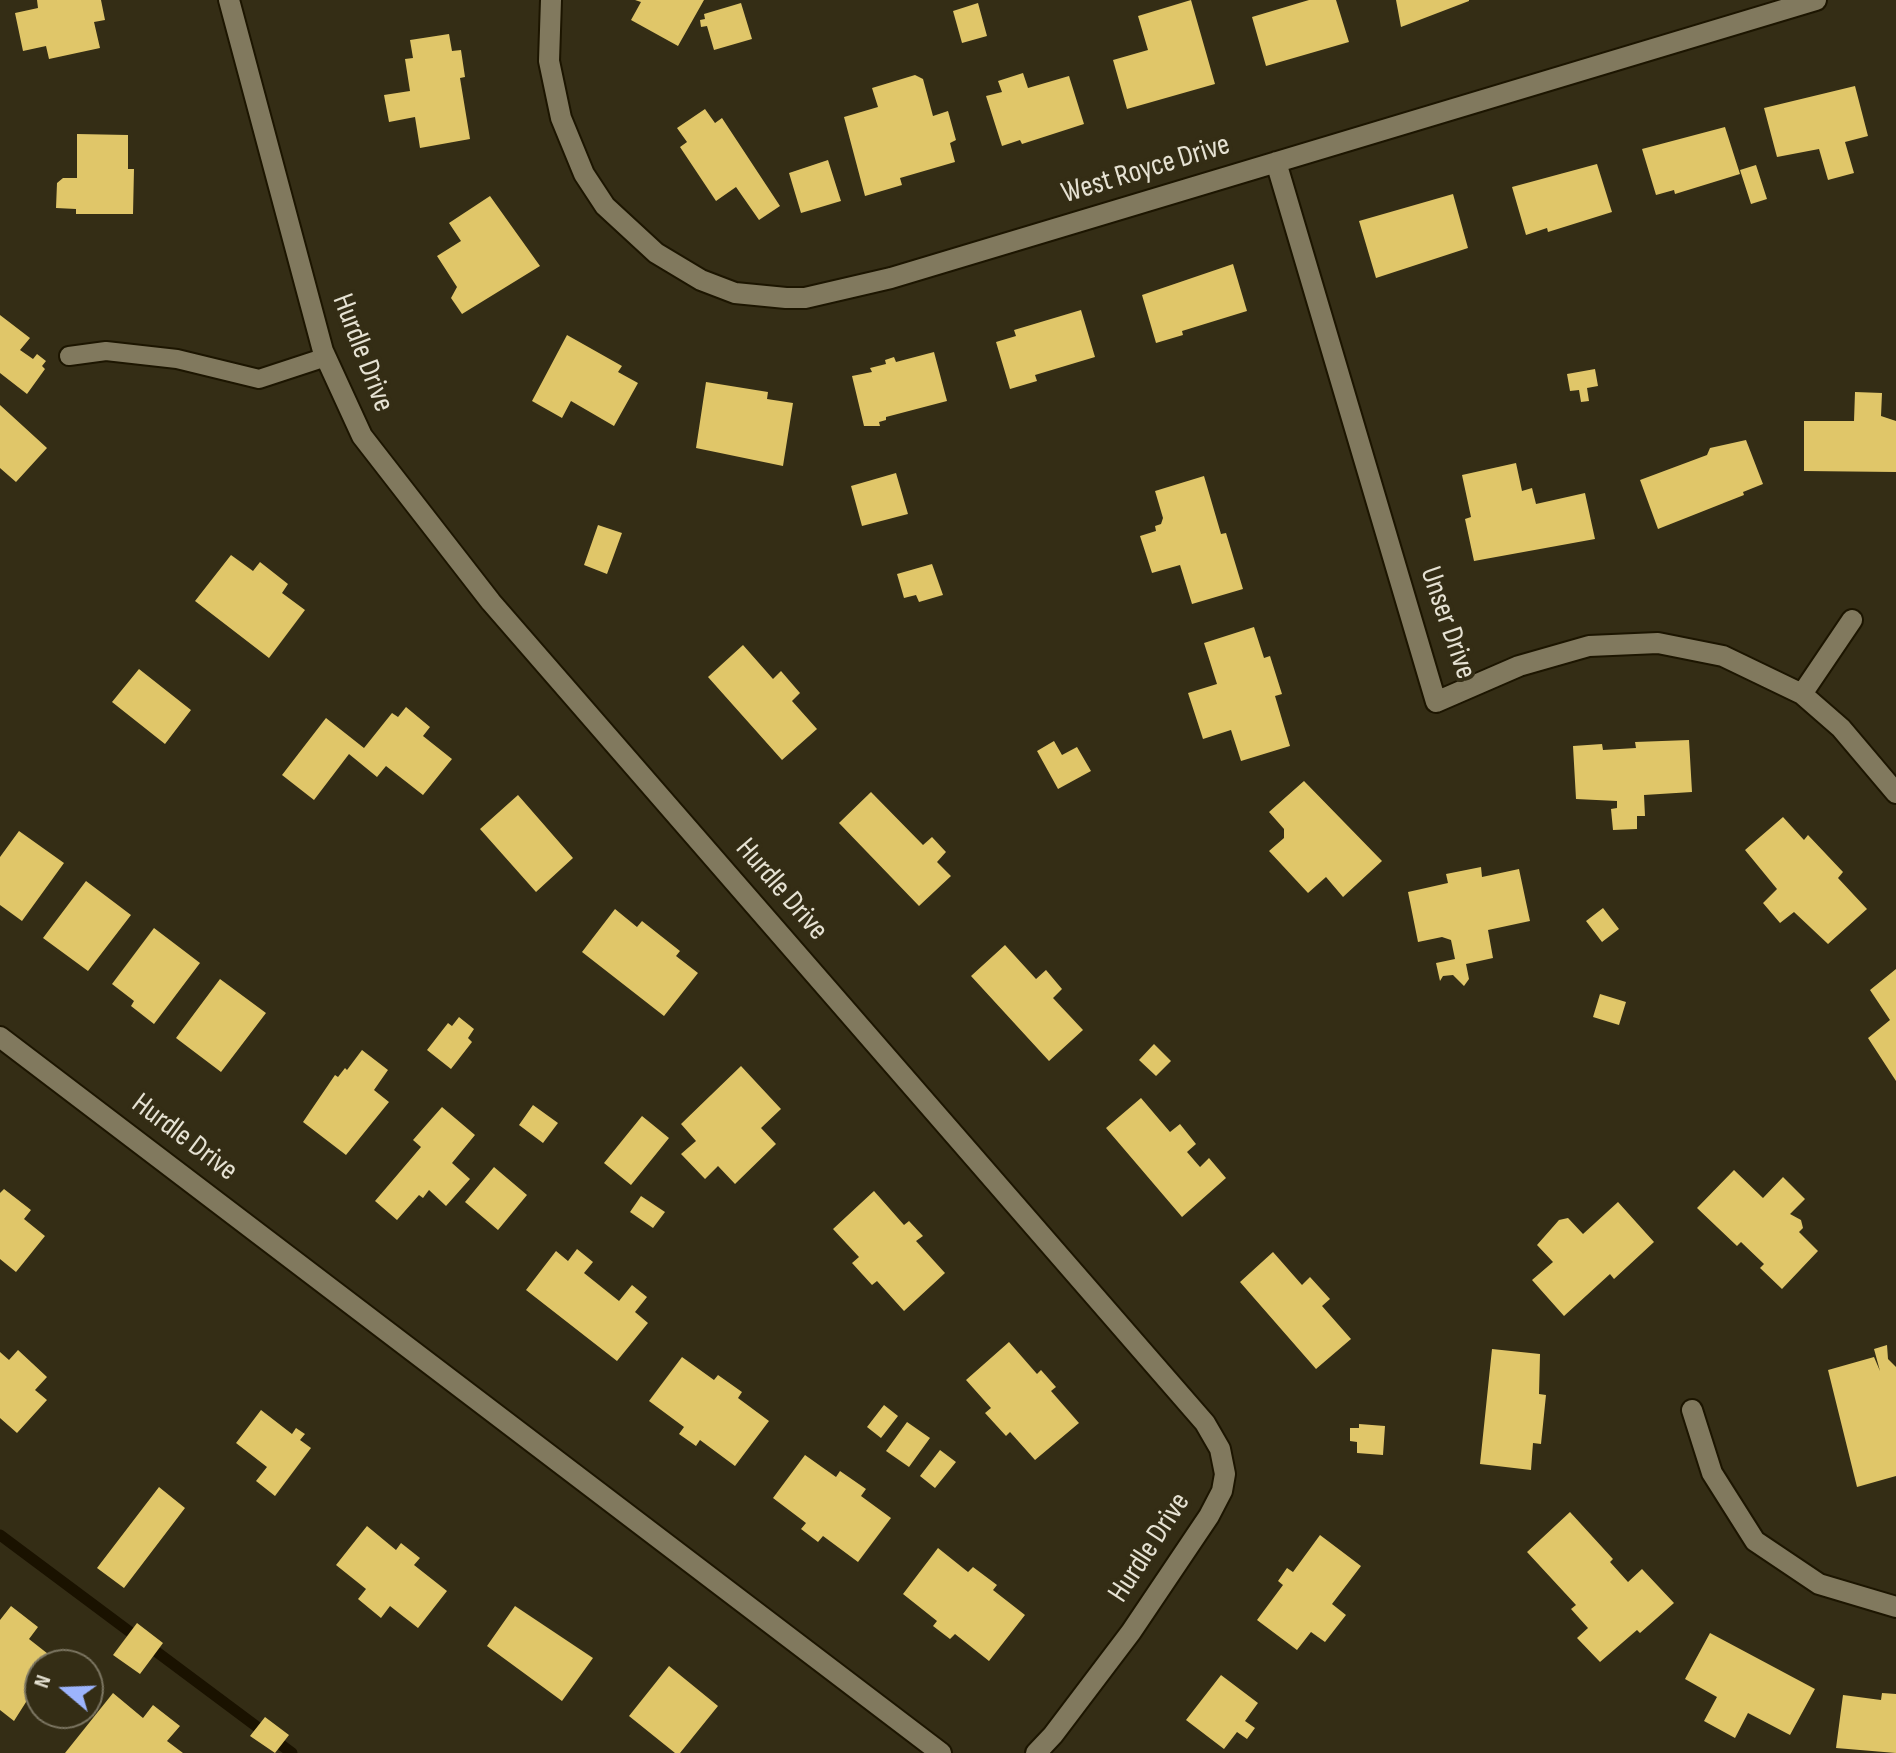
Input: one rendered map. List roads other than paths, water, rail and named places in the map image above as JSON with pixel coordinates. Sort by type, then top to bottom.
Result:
[{"type":"street","name":"Hurdle Drive","points":[[229,0],[326,357],[362,436],[491,602],[1205,1423],[1220,1449],[1225,1474],[1222,1491],[1209,1516],[1131,1632],[1036,1753]]},
{"type":"street","name":"West Royce Drive","points":[[551,0],[549,61],[561,118],[584,174],[605,206],[656,253],[701,280],[735,293],[786,298],[805,298],[891,278],[1816,0]]},
{"type":"street","name":"Unser Drive","points":[[1276,162],[1436,702],[1519,666],[1589,646],[1658,643],[1723,656],[1802,694],[1841,728],[1896,793]]},
{"type":"street","points":[[1802,694],[1852,620]]},
{"type":"street","name":"Hurdle Drive","points":[[0,1037],[941,1753]]},
{"type":"street","points":[[1692,1410],[1712,1473],[1755,1541],[1819,1584],[1896,1607]]},
{"type":"lane","points":[[69,356],[106,351],[177,359],[259,379],[326,357]]},
{"type":"waterway","points":[[0,1535],[292,1753]]}]
